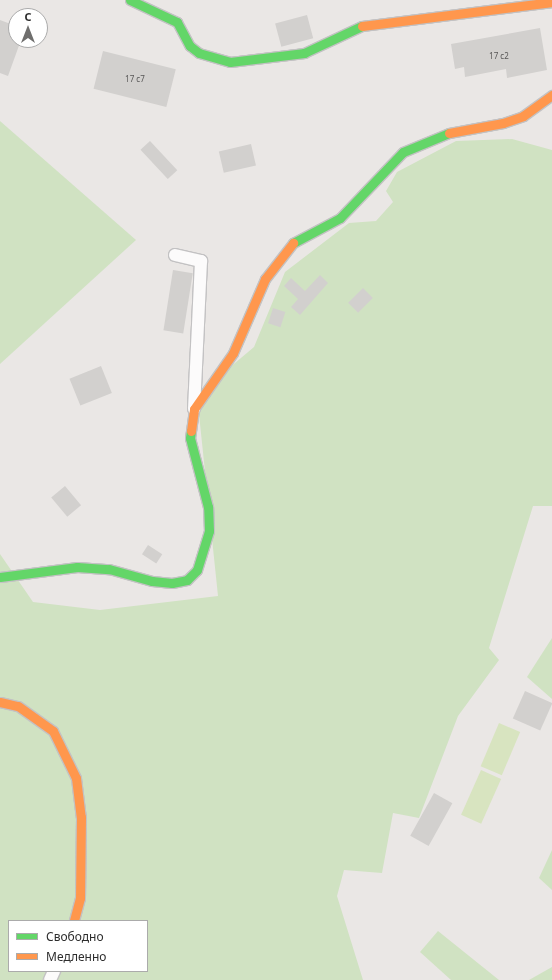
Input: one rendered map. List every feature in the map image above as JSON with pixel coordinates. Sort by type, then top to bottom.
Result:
[{"type":"street","points":[[130,0],[177,22],[190,46],[199,53],[230,62],[304,52],[361,26],[552,2]]},
{"type":"street","points":[[194,409],[233,353],[265,279],[294,242],[340,218],[404,152],[430,139],[457,130],[503,123],[524,116],[552,95]]},
{"type":"street","points":[[0,577],[77,567],[109,569],[152,581],[172,583],[187,580],[197,570],[204,554],[209,531],[208,508],[190,438],[194,409],[201,261],[175,255]]},
{"type":"street","points":[[0,702],[18,706],[53,731],[76,778],[81,817],[80,898],[74,920]]},
{"type":"green space","points":[[0,121],[136,240],[0,364]]},
{"type":"green space","points":[[512,139],[552,150],[552,506],[533,506],[489,648],[499,660],[458,716],[419,818],[393,813],[382,873],[344,870],[337,896],[363,980],[0,980],[0,554],[33,602],[100,610],[218,596],[197,395],[254,347],[285,272],[349,223],[376,221],[393,202],[386,191],[397,172],[456,141]]},
{"type":"green space","points":[[552,638],[552,699],[527,677]]},
{"type":"green space","points":[[499,723],[520,732],[502,775],[481,766]]},
{"type":"green space","points":[[481,770],[501,779],[481,824],[461,815]]},
{"type":"green space","points":[[552,850],[552,890],[539,878]]},
{"type":"green space","points":[[438,931],[499,980],[451,980],[420,952]]},
{"type":"green space","points":[[552,967],[552,980],[529,980]]},
{"type":"building","points":[[307,15],[313,38],[281,47],[275,24]]},
{"type":"building","points":[[0,20],[8,23],[8,48],[18,48],[8,76],[0,73]]},
{"type":"building","points":[[540,28],[547,70],[507,78],[506,69],[465,77],[464,67],[455,69],[451,44]]},
{"type":"building","points":[[103,51],[176,69],[166,107],[94,89]]},
{"type":"building","points":[[150,141],[177,170],[168,179],[140,150]]},
{"type":"building","points":[[251,144],[256,165],[224,173],[219,151]]},
{"type":"building","points":[[173,270],[193,273],[183,333],[163,330]]},
{"type":"building","points":[[320,275],[328,283],[300,315],[291,307],[298,299],[284,286],[291,278],[305,291]]},
{"type":"building","points":[[363,288],[373,298],[358,313],[348,303]]},
{"type":"building","points":[[273,308],[285,312],[280,327],[268,323]]},
{"type":"building","points":[[101,366],[112,393],[80,406],[69,379]]},
{"type":"building","points":[[65,486],[81,505],[67,517],[51,498]]},
{"type":"building","points":[[148,545],[162,554],[156,563],[142,554]]},
{"type":"building","points":[[525,691],[552,703],[540,731],[513,718]]},
{"type":"building","points":[[434,793],[452,803],[429,846],[410,836]]},
{"type":"traffic: fast","points":[[130,0],[177,22],[190,46],[199,53],[230,62],[304,53],[362,26]]},
{"type":"traffic: fast","points":[[293,243],[340,218],[403,152],[449,133]]},
{"type":"traffic: fast","points":[[0,577],[77,567],[109,569],[152,581],[172,583],[187,580],[197,570],[209,531],[208,507],[190,438],[191,431]]},
{"type":"traffic: slow","points":[[362,26],[552,2]]},
{"type":"traffic: slow","points":[[449,133],[503,123],[523,116],[552,95]]},
{"type":"traffic: slow","points":[[191,431],[194,409],[233,353],[265,279],[293,243]]},
{"type":"traffic: slow","points":[[0,702],[18,706],[53,731],[76,778],[81,817],[80,898],[74,920]]}]
